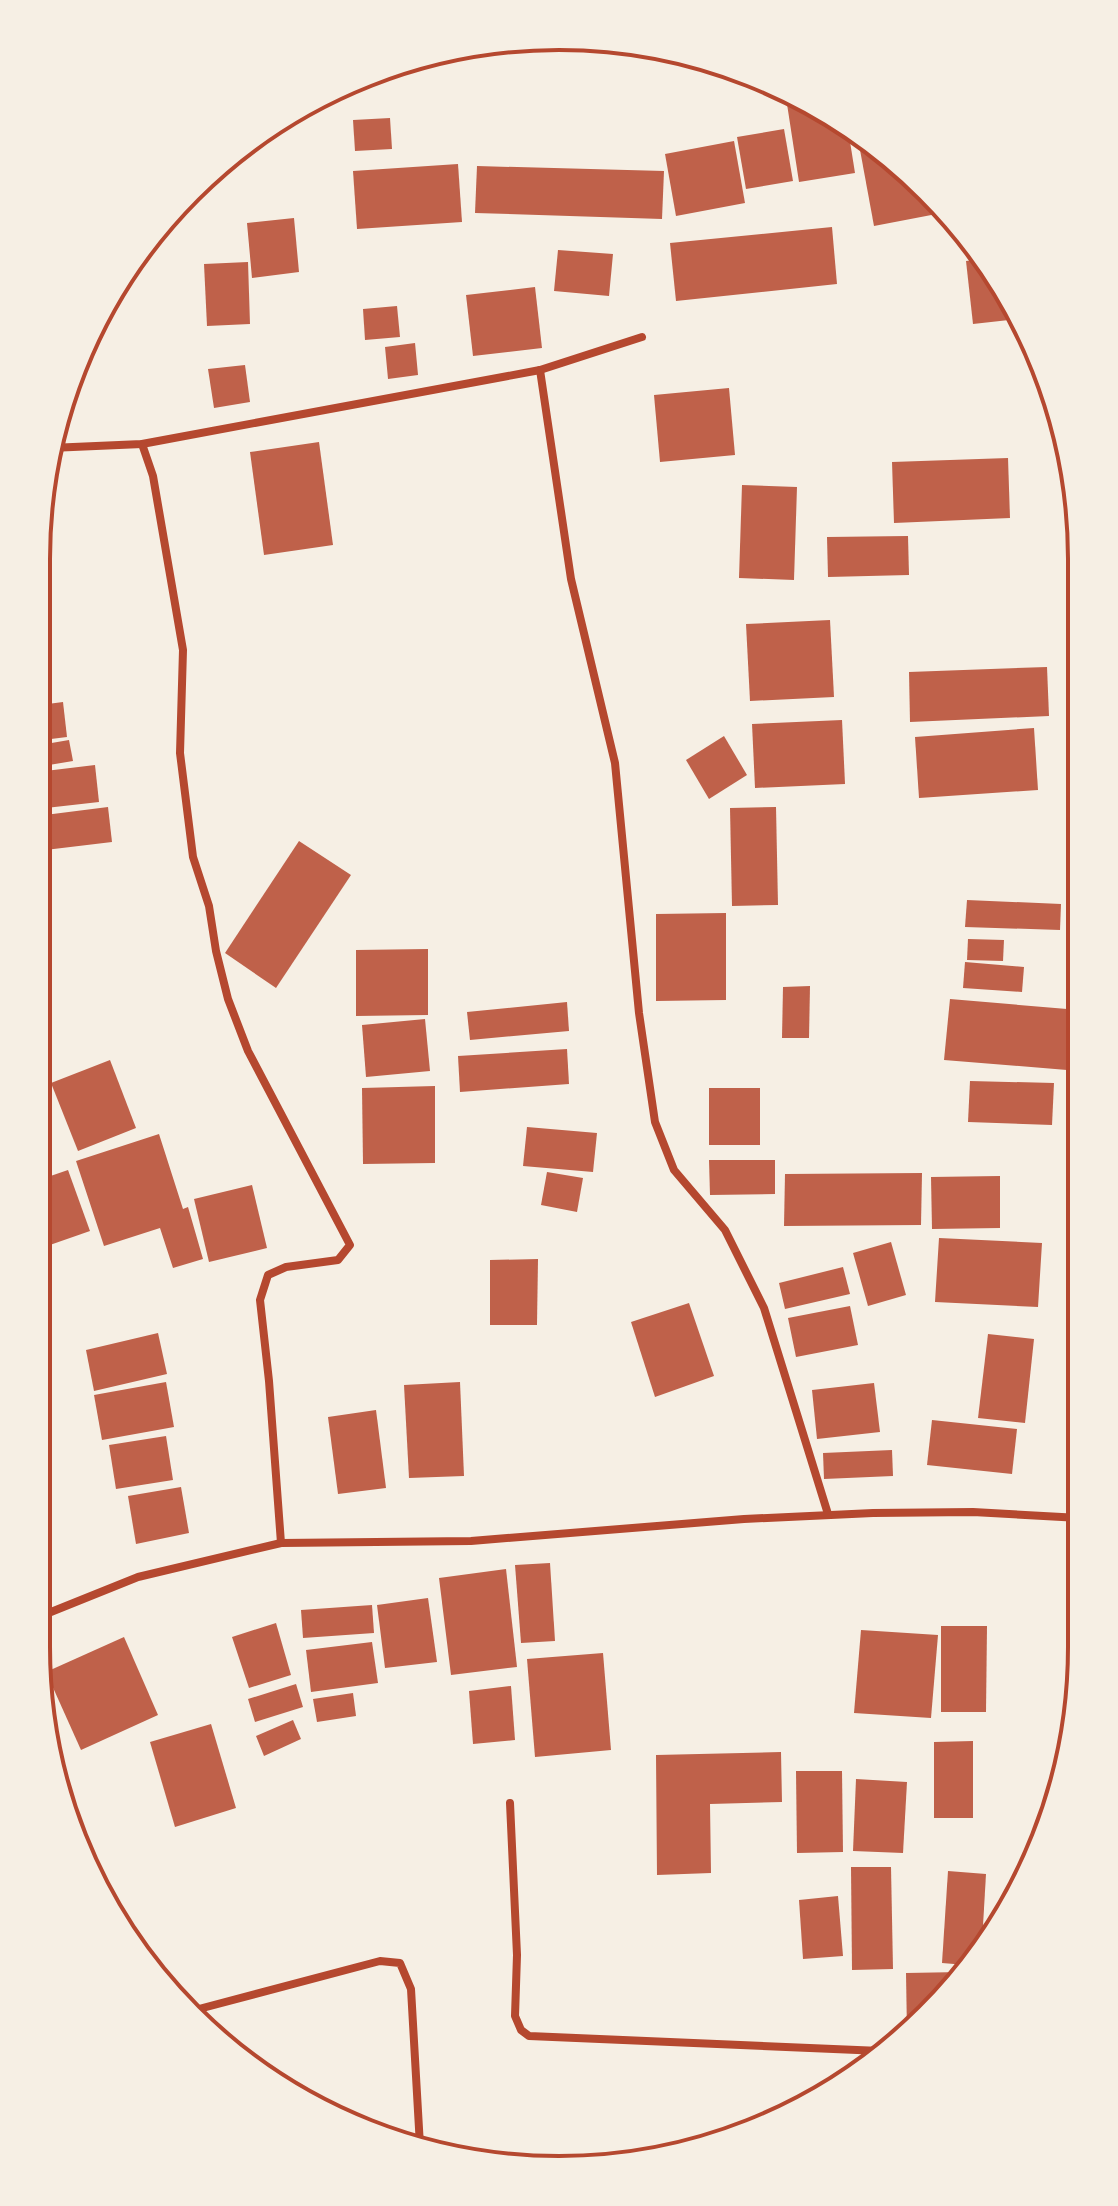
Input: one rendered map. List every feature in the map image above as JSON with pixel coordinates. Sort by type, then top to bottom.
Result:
[{"type":"street","points":[[63,447],[142,444],[540,370],[642,337]]},
{"type":"street","points":[[540,370],[571,579],[615,763],[639,1013],[655,1122],[674,1170],[725,1230],[764,1308],[828,1514]]},
{"type":"street","points":[[142,444],[153,476],[183,650],[180,753],[193,857],[209,906],[228,999],[248,1051],[350,1245],[338,1260],[286,1267],[268,1275],[260,1300],[281,1543]]},
{"type":"street","points":[[50,1612],[138,1577],[281,1543],[471,1541],[828,1514],[973,1512],[1068,1517]]},
{"type":"street","points":[[510,1803],[517,1955],[515,2016],[521,2030],[529,2036],[870,2051]]},
{"type":"street","points":[[201,2009],[380,1961],[400,1963],[411,1989],[419,2137]]},
{"type":"building","points":[[787,104],[850,142],[855,173],[799,182]]},
{"type":"building","points":[[390,118],[392,149],[355,151],[353,120]]},
{"type":"building","points":[[784,129],[793,181],[746,189],[737,137]]},
{"type":"building","points":[[734,141],[745,203],[676,216],[665,154]]},
{"type":"building","points":[[860,148],[895,176],[934,215],[874,226]]},
{"type":"building","points":[[458,164],[462,222],[357,229],[353,171]]},
{"type":"building","points":[[477,166],[664,171],[662,219],[475,213]]},
{"type":"building","points":[[294,218],[299,272],[252,278],[247,223]]},
{"type":"building","points":[[832,227],[837,284],[676,301],[670,243]]},
{"type":"building","points":[[558,250],[613,254],[609,296],[554,291]]},
{"type":"building","points":[[971,260],[1009,320],[973,324],[966,261]]},
{"type":"building","points":[[248,262],[250,324],[207,326],[204,264]]},
{"type":"building","points":[[535,287],[542,348],[473,356],[466,295]]},
{"type":"building","points":[[397,306],[400,337],[365,340],[363,309]]},
{"type":"building","points":[[415,343],[418,375],[388,379],[385,347]]},
{"type":"building","points":[[245,365],[250,402],[214,408],[208,369]]},
{"type":"building","points":[[729,388],[735,455],[660,462],[654,395]]},
{"type":"building","points":[[319,442],[333,545],[264,555],[250,452]]},
{"type":"building","points":[[1008,458],[1010,518],[894,523],[892,462]]},
{"type":"building","points":[[742,485],[797,487],[794,580],[739,578]]},
{"type":"building","points":[[908,536],[909,575],[828,577],[827,537]]},
{"type":"building","points":[[830,620],[834,697],[750,701],[746,624]]},
{"type":"building","points":[[1047,667],[1049,716],[910,722],[909,672]]},
{"type":"building","points":[[63,702],[67,737],[50,739],[50,704]]},
{"type":"building","points":[[842,720],[845,784],[755,788],[752,724]]},
{"type":"building","points":[[1034,728],[1038,790],[919,798],[915,737]]},
{"type":"building","points":[[724,736],[747,775],[709,799],[686,760]]},
{"type":"building","points":[[69,740],[73,761],[50,765],[50,743]]},
{"type":"building","points":[[95,765],[99,802],[50,808],[50,770]]},
{"type":"building","points":[[108,807],[112,842],[50,849],[50,814]]},
{"type":"building","points":[[776,807],[778,905],[732,906],[730,808]]},
{"type":"building","points":[[299,841],[351,875],[276,988],[225,953]]},
{"type":"building","points":[[967,900],[1061,904],[1060,930],[965,927]]},
{"type":"building","points":[[726,913],[726,1000],[656,1001],[656,914]]},
{"type":"building","points":[[968,939],[1004,940],[1003,961],[967,960]]},
{"type":"building","points":[[428,949],[428,1015],[356,1016],[356,950]]},
{"type":"building","points":[[965,962],[1024,967],[1022,992],[963,988]]},
{"type":"building","points":[[810,986],[809,1038],[782,1038],[783,987]]},
{"type":"building","points":[[950,999],[1068,1009],[1068,1070],[944,1060]]},
{"type":"building","points":[[567,1002],[569,1031],[470,1040],[467,1012]]},
{"type":"building","points":[[425,1019],[430,1071],[366,1077],[362,1025]]},
{"type":"building","points":[[567,1049],[569,1084],[460,1092],[458,1056]]},
{"type":"building","points":[[110,1060],[136,1128],[78,1151],[51,1083]]},
{"type":"building","points":[[970,1081],[1054,1083],[1052,1125],[968,1122]]},
{"type":"building","points":[[435,1086],[435,1163],[363,1164],[362,1088]]},
{"type":"building","points":[[709,1088],[760,1088],[760,1145],[709,1145]]},
{"type":"building","points":[[527,1127],[597,1133],[593,1172],[523,1166]]},
{"type":"building","points":[[159,1134],[183,1209],[188,1207],[203,1259],[173,1268],[160,1228],[104,1246],[76,1161]]},
{"type":"building","points":[[709,1160],[775,1160],[775,1194],[710,1195]]},
{"type":"building","points":[[68,1170],[90,1231],[50,1245],[50,1176]]},
{"type":"building","points":[[547,1172],[583,1178],[577,1212],[541,1205]]},
{"type":"building","points":[[922,1173],[921,1225],[784,1226],[785,1174]]},
{"type":"building","points":[[1000,1176],[1000,1228],[932,1229],[931,1177]]},
{"type":"building","points":[[252,1185],[267,1248],[209,1262],[194,1199]]},
{"type":"building","points":[[939,1238],[1042,1243],[1038,1307],[935,1302]]},
{"type":"building","points":[[891,1242],[906,1295],[868,1306],[853,1253]]},
{"type":"building","points":[[538,1259],[537,1325],[490,1325],[490,1260]]},
{"type":"building","points":[[843,1267],[850,1294],[785,1309],[779,1283]]},
{"type":"building","points":[[689,1303],[714,1376],[655,1397],[631,1322]]},
{"type":"building","points":[[850,1306],[858,1345],[796,1357],[788,1318]]},
{"type":"building","points":[[158,1333],[167,1374],[94,1391],[86,1350]]},
{"type":"building","points":[[988,1334],[1034,1339],[1025,1423],[978,1418]]},
{"type":"building","points":[[166,1382],[174,1427],[102,1440],[94,1395]]},
{"type":"building","points":[[460,1382],[464,1476],[409,1478],[404,1385]]},
{"type":"building","points":[[874,1383],[880,1432],[817,1439],[812,1390]]},
{"type":"building","points":[[376,1410],[386,1488],[338,1494],[328,1417]]},
{"type":"building","points":[[932,1420],[1017,1429],[1012,1474],[927,1465]]},
{"type":"building","points":[[166,1436],[173,1480],[116,1489],[109,1445]]},
{"type":"building","points":[[892,1450],[893,1476],[824,1479],[823,1453]]},
{"type":"building","points":[[181,1487],[189,1533],[136,1544],[128,1496]]},
{"type":"building","points":[[550,1563],[555,1641],[521,1643],[515,1565]]},
{"type":"building","points":[[506,1569],[517,1667],[451,1675],[439,1578]]},
{"type":"building","points":[[428,1598],[437,1662],[385,1668],[377,1605]]},
{"type":"building","points":[[372,1605],[374,1633],[303,1638],[301,1610]]},
{"type":"building","points":[[276,1623],[291,1675],[249,1688],[232,1637]]},
{"type":"building","points":[[941,1626],[987,1626],[986,1712],[941,1712]]},
{"type":"building","points":[[861,1630],[938,1635],[931,1718],[854,1713]]},
{"type":"building","points":[[124,1637],[158,1715],[81,1750],[51,1684],[51,1670]]},
{"type":"building","points":[[372,1642],[378,1683],[311,1692],[306,1650]]},
{"type":"building","points":[[603,1653],[611,1750],[535,1757],[527,1659]]},
{"type":"building","points":[[296,1684],[303,1707],[255,1722],[248,1699]]},
{"type":"building","points":[[511,1686],[515,1740],[473,1744],[469,1691]]},
{"type":"building","points":[[353,1693],[356,1716],[317,1722],[313,1699]]},
{"type":"building","points":[[293,1720],[301,1739],[264,1756],[256,1736]]},
{"type":"building","points":[[211,1724],[236,1808],[175,1827],[150,1742]]},
{"type":"building","points":[[973,1741],[973,1818],[934,1818],[934,1742]]},
{"type":"building","points":[[781,1752],[782,1802],[710,1804],[711,1873],[657,1875],[656,1755]]},
{"type":"building","points":[[796,1771],[842,1771],[843,1852],[797,1853]]},
{"type":"building","points":[[856,1779],[907,1782],[903,1853],[853,1851]]},
{"type":"building","points":[[851,1867],[891,1867],[893,1969],[852,1970]]},
{"type":"building","points":[[948,1871],[986,1874],[983,1929],[957,1964],[942,1963]]},
{"type":"building","points":[[838,1896],[843,1956],[803,1959],[799,1900]]},
{"type":"building","points":[[951,1972],[907,2019],[906,1973]]}]
